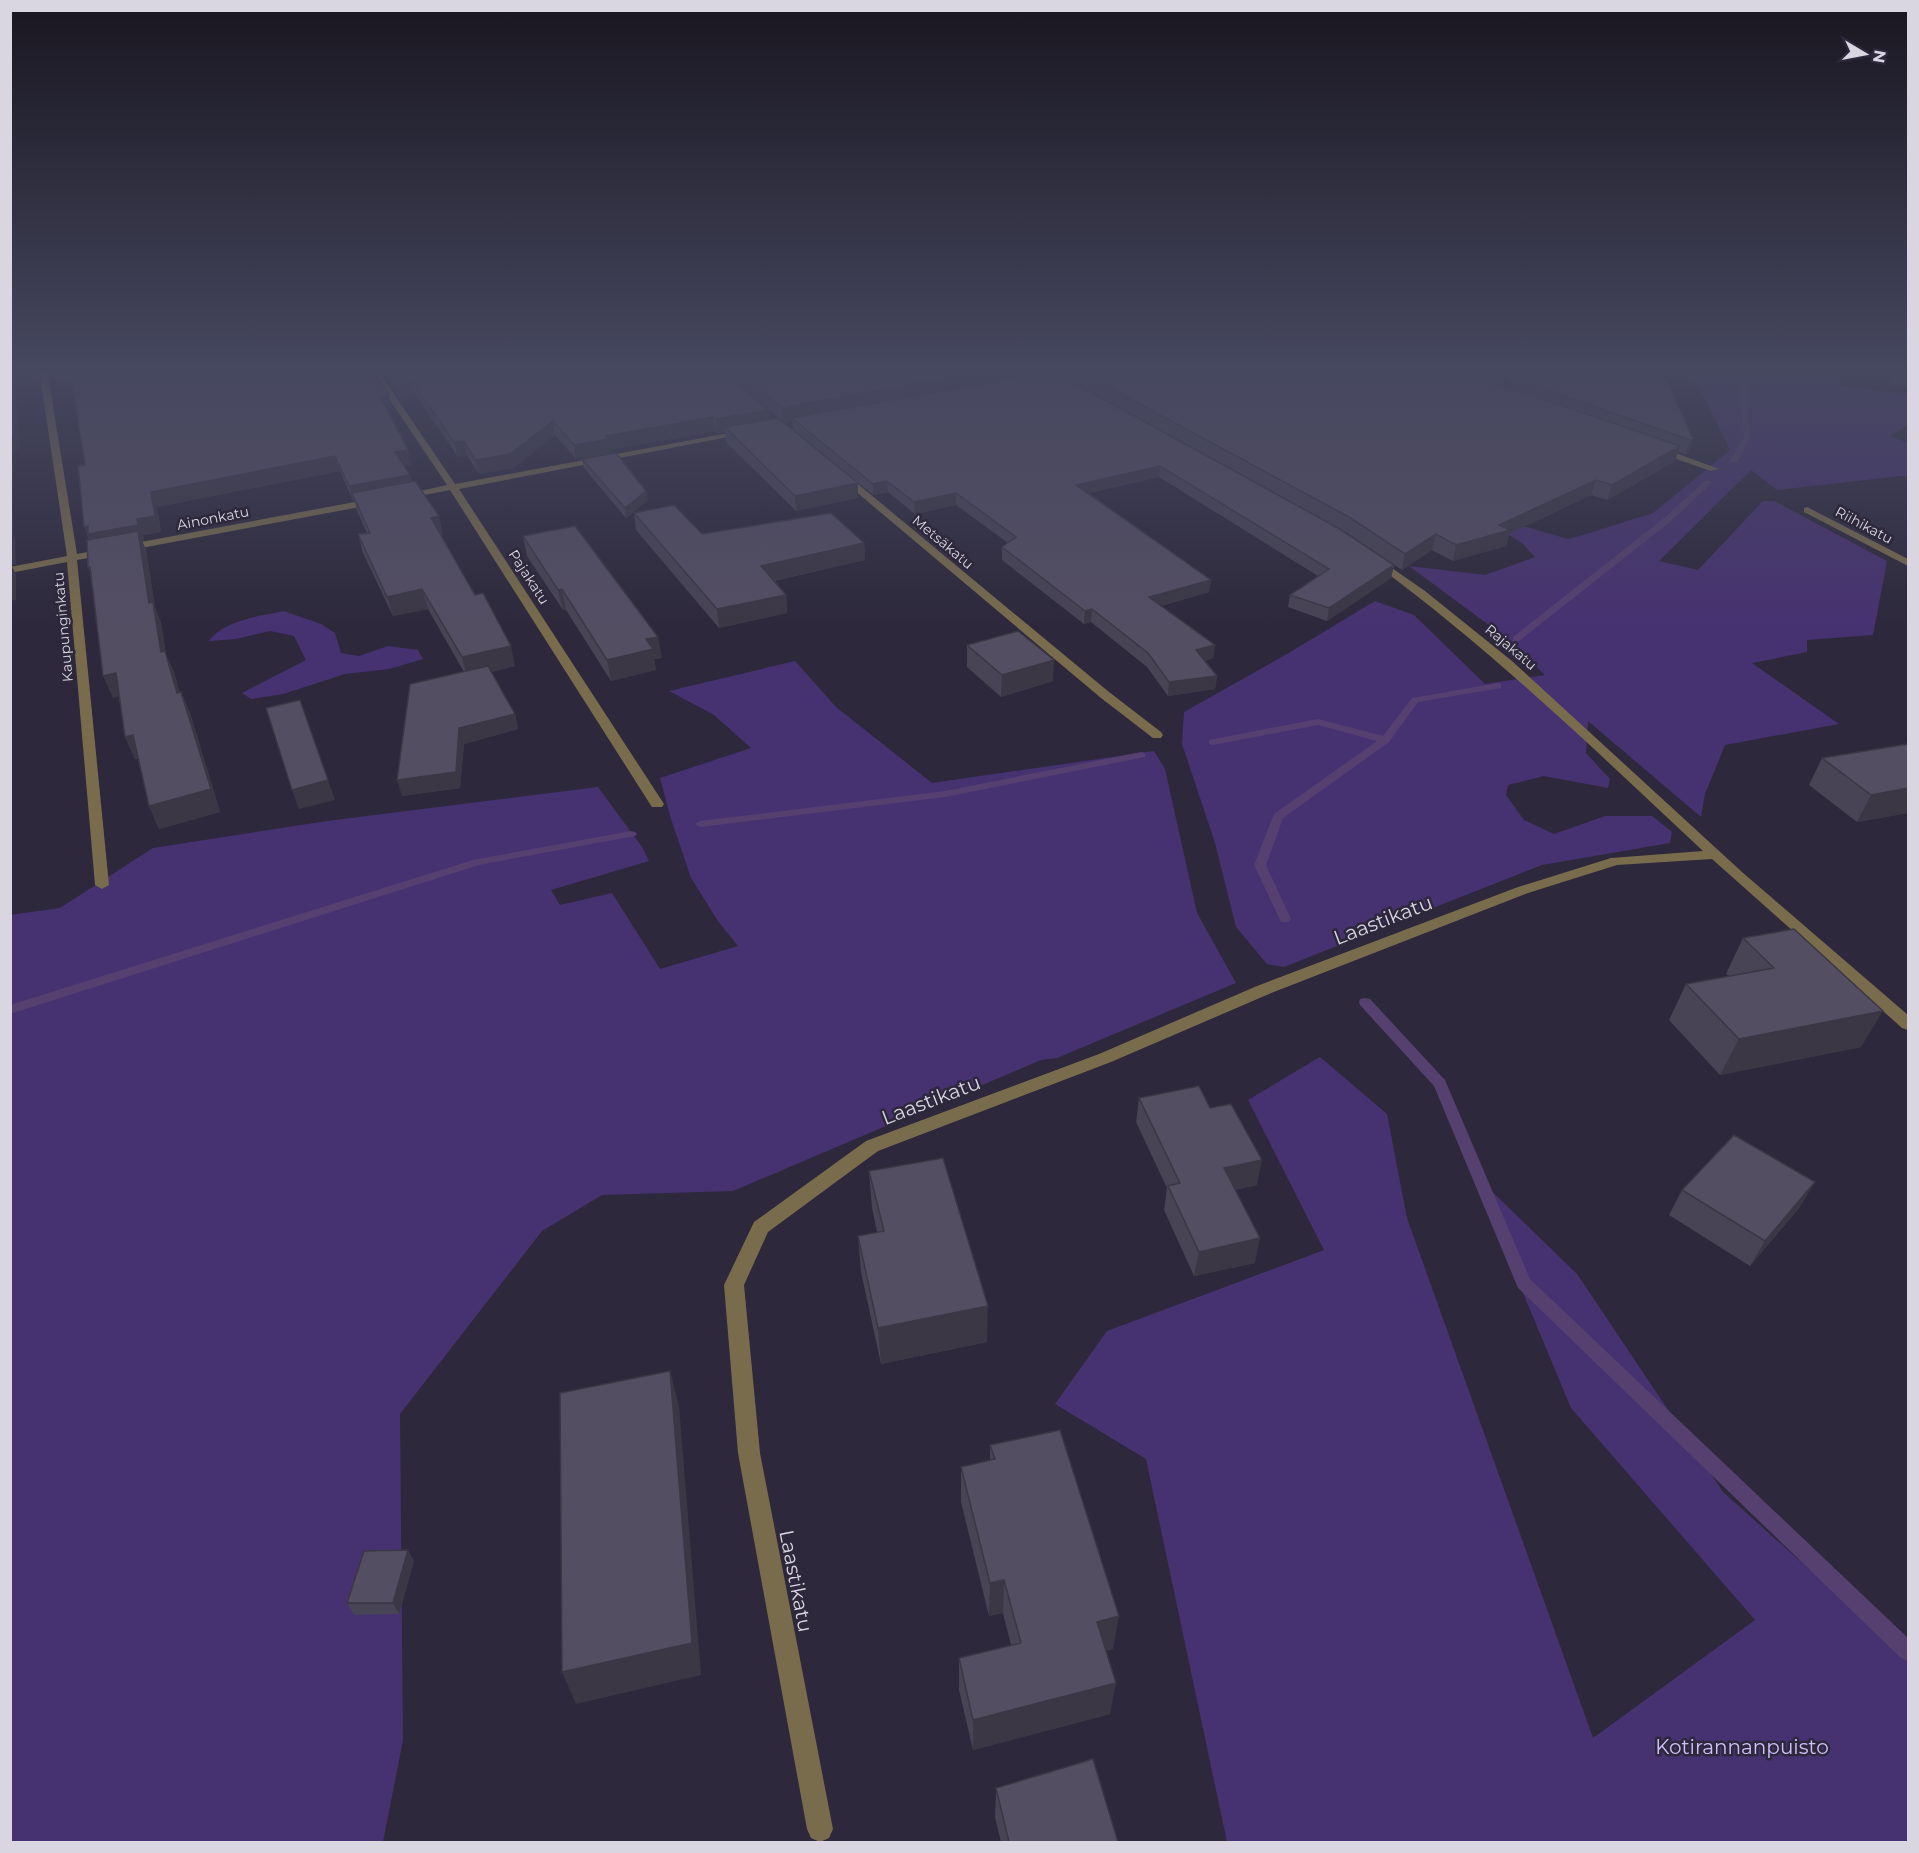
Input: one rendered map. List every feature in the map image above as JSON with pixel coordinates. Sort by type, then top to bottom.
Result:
[{"type":"street","name":"Kaupunginkatu","points":[[56,455],[72,558],[102,885]]},
{"type":"street","name":"Pajakatu","points":[[432,455],[657,804]]},
{"type":"street","points":[[394,498],[623,455]]},
{"type":"street","points":[[1675,455],[1713,469]]},
{"type":"street","name":"Metsäkatu","points":[[837,471],[1105,695],[1157,735]]},
{"type":"street","name":"Ainonkatu","points":[[10,570],[383,500]]},
{"type":"street","name":"Riihikatu","points":[[1807,510],[1908,563]]},
{"type":"street","name":"Rajakatu","points":[[1365,552],[1404,579],[1516,670],[1715,855],[1908,1024]]},
{"type":"street","name":"Laastikatu","points":[[820,1829],[749,1453],[734,1285],[761,1227],[872,1146],[1105,1058],[1263,990],[1523,890],[1616,861],[1715,855]]},
{"type":"green space","points":[[1723,455],[1908,455],[1908,477],[1777,490],[1751,470],[1659,561],[1698,570],[1763,501],[1774,501],[1887,561],[1873,635],[1807,640],[1807,652],[1752,663],[1839,724],[1725,745],[1705,794],[1701,817],[1588,721],[1586,753],[1610,779],[1608,788],[1544,776],[1508,785],[1506,795],[1524,820],[1554,834],[1605,816],[1652,816],[1672,832],[1670,843],[1542,865],[1284,967],[1267,964],[1236,927],[1215,843],[1182,744],[1184,712],[1375,601],[1414,615],[1485,684],[1545,675],[1505,637],[1409,566],[1485,575],[1535,557],[1522,543],[1486,521],[1516,524],[1568,539],[1653,513]]},
{"type":"green space","points":[[284,611],[321,624],[335,633],[341,653],[359,656],[388,646],[418,650],[423,659],[389,669],[345,674],[283,694],[251,699],[242,693],[306,660],[294,636],[270,631],[236,639],[209,641],[223,628],[233,624]]},
{"type":"green space","points":[[795,661],[836,707],[932,783],[1154,751],[1165,769],[1197,913],[1236,983],[1057,1058],[1041,1060],[733,1191],[602,1195],[542,1231],[400,1414],[403,1740],[383,1842],[11,1842],[10,915],[60,908],[153,848],[327,821],[598,787],[642,847],[649,861],[551,890],[560,905],[612,893],[660,969],[738,946],[718,921],[691,878],[660,778],[751,748],[714,715],[669,691]]},
{"type":"green space","name":"Kotirannanpuisto","points":[[1320,1057],[1387,1114],[1407,1218],[1593,1738],[1755,1620],[1571,1408],[1473,1173],[1577,1274],[1723,1492],[1908,1658],[1908,1842],[1227,1842],[1146,1459],[1055,1404],[1107,1331],[1324,1250],[1248,1100]]},
{"type":"building","points":[[84,455],[397,455],[410,475],[349,486],[335,456],[151,492],[155,516],[137,519],[138,525],[88,534],[88,526],[84,527],[78,466],[85,465]]},
{"type":"building","points":[[472,455],[501,455],[475,460]]},
{"type":"building","points":[[618,455],[646,491],[625,508],[582,459]]},
{"type":"building","points":[[754,455],[824,455],[858,483],[795,496]]},
{"type":"building","points":[[838,455],[1206,455],[1338,528],[1394,565],[1329,608],[1290,595],[1329,569],[1160,466],[1076,485],[1211,580],[1149,597],[1215,645],[1196,650],[1217,676],[1169,682],[1148,653],[1092,609],[1085,611],[1002,547],[1016,537],[956,493],[914,502],[887,481],[873,484]]},
{"type":"building","points":[[1235,455],[1663,455],[1612,485],[1596,480],[1499,525],[1510,530],[1456,545],[1436,534],[1405,554],[1349,517]]},
{"type":"building","points":[[415,481],[439,516],[431,518],[475,595],[483,593],[511,646],[462,657],[422,589],[387,597],[358,534],[370,533],[352,493]]},
{"type":"building","points":[[674,505],[702,534],[831,513],[864,543],[761,566],[786,595],[717,609],[634,513]]},
{"type":"building","points":[[575,526],[658,637],[646,639],[653,649],[607,660],[562,589],[558,590],[523,536]]},
{"type":"building","points":[[138,531],[149,603],[153,602],[161,652],[165,651],[177,693],[181,692],[211,789],[149,806],[133,735],[125,737],[116,673],[103,676],[90,567],[88,567],[87,540]]},
{"type":"building","points":[[1018,631],[1054,660],[1002,675],[967,645]]},
{"type":"building","points":[[488,666],[515,714],[459,728],[456,772],[397,780],[410,684]]},
{"type":"building","points":[[300,700],[328,780],[292,790],[266,708]]},
{"type":"building","points":[[1908,744],[1908,788],[1871,795],[1822,758]]},
{"type":"building","points":[[1794,929],[1883,1011],[1739,1039],[1686,984],[1774,968],[1743,938]]},
{"type":"building","points":[[1199,1086],[1210,1108],[1231,1104],[1262,1160],[1224,1168],[1260,1238],[1199,1252],[1168,1186],[1180,1183],[1139,1098]]},
{"type":"building","points":[[1734,1135],[1815,1182],[1765,1241],[1682,1190]]},
{"type":"building","points":[[943,1158],[988,1306],[878,1328],[858,1236],[884,1231],[869,1171]]},
{"type":"building","points":[[670,1371],[692,1643],[562,1672],[560,1393]]},
{"type":"building","points":[[1060,1430],[1119,1616],[1097,1622],[1116,1683],[973,1720],[959,1658],[1021,1643],[1004,1580],[990,1583],[961,1467],[995,1459],[990,1445]]},
{"type":"building","points":[[408,1550],[393,1603],[347,1603],[364,1551]]},
{"type":"building","points":[[1093,1759],[1118,1842],[1009,1842],[996,1788]]},
{"type":"waterway","points":[[1734,461],[1737,455]]},
{"type":"waterway","points":[[1516,639],[1667,520],[1709,482]]},
{"type":"waterway","points":[[1385,740],[1415,700],[1498,686]]},
{"type":"waterway","points":[[1213,742],[1318,722],[1385,740]]},
{"type":"waterway","points":[[1285,919],[1260,865],[1278,816],[1385,740]]},
{"type":"waterway","points":[[700,824],[945,794],[1141,755]]},
{"type":"waterway","points":[[10,1010],[477,862],[631,834]]},
{"type":"waterway","points":[[1365,1002],[1440,1084],[1524,1283],[1908,1651]]}]
